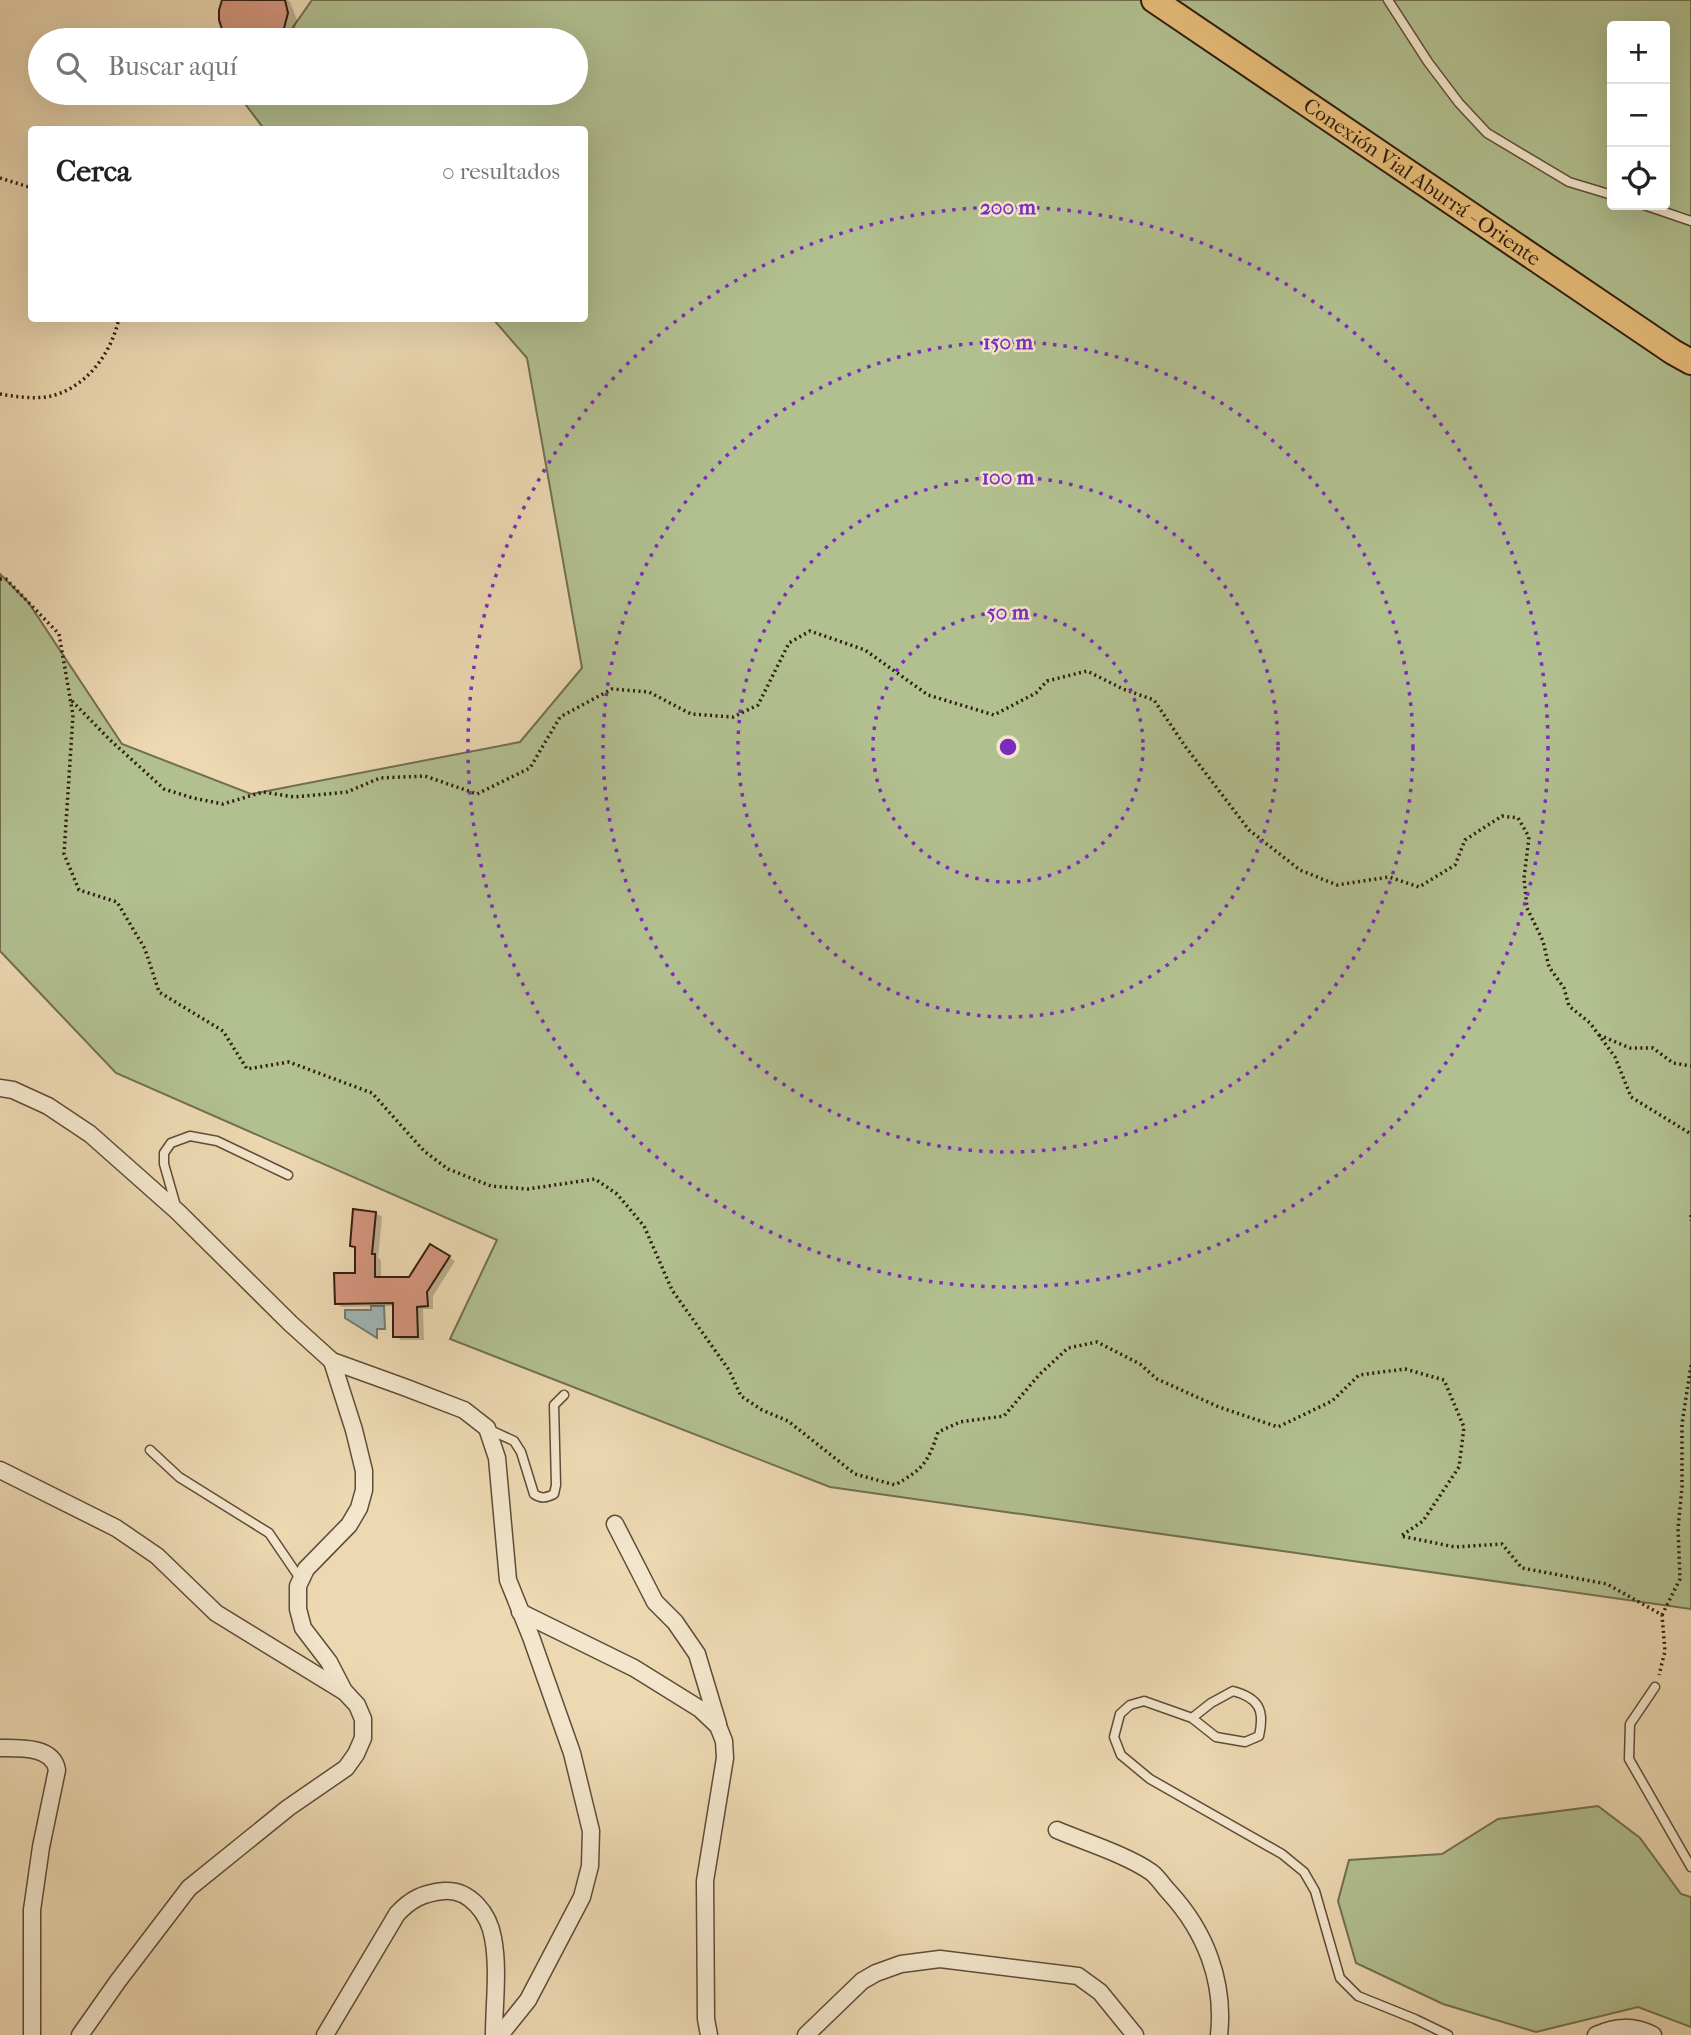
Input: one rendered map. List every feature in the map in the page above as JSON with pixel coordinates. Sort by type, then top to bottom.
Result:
[{"type":"main road","name":"Conexión Vial Aburrá - Oriente","points":[[1154,0],[1672,352],[1691,362]]},
{"type":"street","points":[[0,1088],[13,1090],[48,1106],[90,1134],[178,1212],[332,1361],[464,1410],[487,1428],[497,1458],[508,1580],[572,1754],[591,1831],[590,1866],[582,1897],[528,2000],[500,2035]]},
{"type":"street","points":[[80,2035],[189,1888],[288,1808],[346,1768],[363,1738],[363,1719],[357,1705],[344,1691],[329,1662],[303,1628],[298,1609],[298,1586],[306,1569],[349,1525],[365,1490],[354,1430],[332,1361]]},
{"type":"street","points":[[0,1469],[116,1528],[157,1556],[216,1613],[344,1691]]},
{"type":"street","points":[[615,1524],[656,1602],[676,1622],[697,1654],[724,1741],[725,1758],[705,1881],[706,2020],[709,2035]]},
{"type":"street","points":[[520,1612],[634,1668],[700,1709],[718,1726]]},
{"type":"street","points":[[0,1748],[35,1750],[52,1758],[57,1770],[41,1847],[32,1910],[32,2035]]},
{"type":"street","points":[[1057,1830],[1116,1854],[1152,1873],[1185,1909],[1205,1942],[1215,1976],[1219,2035]]},
{"type":"street","points":[[325,2035],[397,1914],[410,1900],[433,1892],[453,1891],[470,1897],[486,1916],[493,1937],[494,2035]]},
{"type":"street","points":[[806,2035],[862,1981],[876,1973],[901,1964],[940,1959],[1078,1976],[1100,1992],[1135,2035]]},
{"type":"street","points":[[1596,2035],[1621,2027],[1653,2035]]},
{"type":"lane","points":[[1388,0],[1459,103],[1487,133],[1569,182],[1607,193]]},
{"type":"lane","points":[[1659,210],[1691,221]]},
{"type":"lane","points":[[178,1212],[164,1164],[164,1153],[170,1143],[190,1136],[217,1141],[288,1175]]},
{"type":"lane","points":[[487,1428],[514,1441],[521,1452],[534,1494],[539,1498],[547,1498],[554,1494],[556,1485],[554,1405],[564,1395]]},
{"type":"lane","points":[[150,1450],[180,1477],[269,1533],[300,1580]]},
{"type":"lane","points":[[1655,1687],[1630,1724],[1629,1759],[1691,1867]]},
{"type":"lane","points":[[1192,1718],[1233,1691],[1247,1695],[1259,1706],[1262,1721],[1259,1735],[1245,1741],[1216,1737],[1192,1718],[1144,1702],[1130,1705],[1120,1714],[1114,1737],[1121,1755],[1150,1779],[1282,1854],[1304,1872],[1315,1891],[1340,1978],[1358,1996],[1448,2035]]},
{"type":"path","points":[[0,178],[28,187]]},
{"type":"path","points":[[0,394],[35,398],[54,395],[76,385],[92,372],[104,356],[118,322]]},
{"type":"path","points":[[0,579],[6,579],[59,634],[73,715],[64,854],[79,890],[117,902],[145,949],[159,992],[223,1031],[247,1069],[289,1062],[372,1093],[424,1151],[448,1169],[491,1186],[528,1189],[595,1179],[617,1194],[644,1226],[672,1290],[729,1370],[741,1396],[762,1410],[788,1421],[855,1474],[895,1485],[916,1473],[931,1455],[938,1432],[960,1422],[1004,1416],[1039,1375],[1068,1348],[1097,1342],[1140,1364],[1157,1379],[1219,1407],[1278,1427],[1332,1401],[1359,1375],[1405,1369],[1444,1380],[1464,1427],[1459,1466],[1423,1521],[1401,1536],[1455,1547],[1502,1544],[1522,1568],[1607,1584],[1661,1615]]},
{"type":"path","points":[[71,700],[109,740],[164,789],[223,804],[263,792],[294,797],[346,792],[380,778],[425,776],[477,794],[530,768],[561,716],[612,689],[649,692],[691,714],[733,716],[758,705],[789,643],[810,631],[865,650],[928,695],[994,715],[1035,693],[1048,681],[1087,671],[1123,689],[1154,700],[1185,746],[1249,830],[1300,870],[1337,885],[1389,877],[1419,887],[1455,866],[1465,840],[1502,816],[1518,818],[1529,837],[1524,878],[1527,908],[1543,941],[1549,967],[1564,988],[1569,1006],[1590,1023],[1615,1057],[1631,1097],[1691,1134]]},
{"type":"path","points":[[1599,1034],[1630,1048],[1653,1048],[1674,1063],[1691,1066]]},
{"type":"path","points":[[1691,1215],[1691,1221]]},
{"type":"path","points":[[1655,1687],[1665,1651],[1661,1615],[1680,1579],[1678,1529],[1682,1487],[1682,1424],[1691,1365]]},
{"type":"green space","points":[[312,0],[1691,0],[1691,1609],[830,1487],[450,1339],[497,1240],[116,1073],[0,951],[0,574],[28,602],[122,744],[251,794],[520,742],[582,668],[527,358],[496,322],[588,322],[588,126],[262,126],[246,105],[588,105],[588,28],[292,28]]},
{"type":"green space","points":[[1598,1806],[1640,1838],[1681,1894],[1691,1897],[1691,2027],[1638,2007],[1536,2032],[1443,2004],[1356,1963],[1338,1901],[1349,1860],[1442,1854],[1498,1819]]},
{"type":"water","points":[[371,1306],[384,1306],[385,1329],[377,1329],[377,1338],[345,1318],[345,1310],[371,1310]]},
{"type":"building","points":[[222,0],[285,0],[288,13],[284,28],[222,28],[219,10]]},
{"type":"building","points":[[353,1209],[376,1212],[372,1254],[375,1254],[375,1277],[409,1277],[430,1244],[450,1256],[427,1292],[428,1306],[417,1307],[418,1337],[393,1337],[393,1303],[335,1304],[334,1273],[355,1273],[355,1247],[350,1246]]}]
